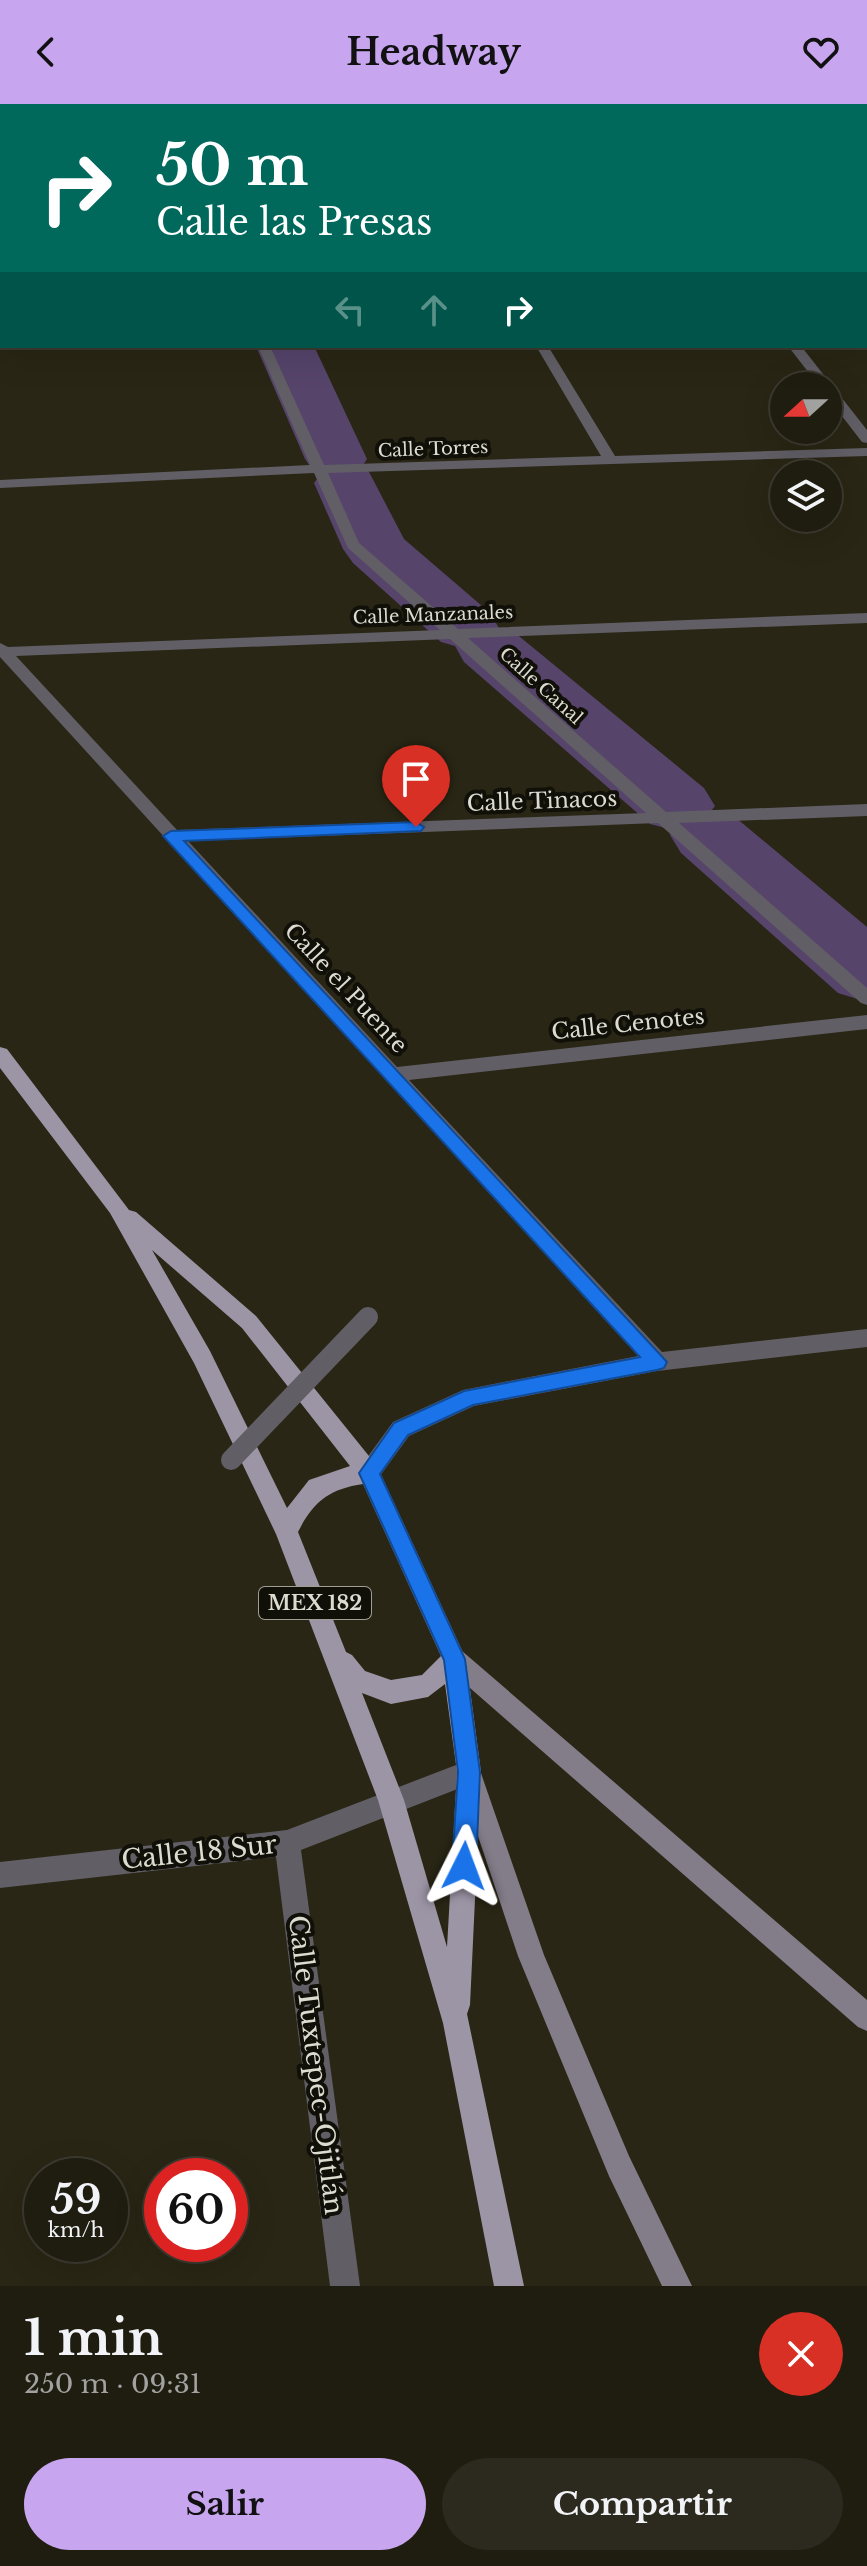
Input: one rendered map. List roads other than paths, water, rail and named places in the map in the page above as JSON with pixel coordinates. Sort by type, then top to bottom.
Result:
[{"type":"main road","name":"MEX 182","points":[[0,1054],[117,1207],[202,1357],[287,1532],[391,1800],[456,2023],[509,2286]]},
{"type":"main road","name":"MEX 182","points":[[117,1207],[249,1322],[369,1473],[454,1659],[469,1772],[456,2023]]},
{"type":"main road","points":[[287,1532],[302,1500],[332,1478],[369,1473]]},
{"type":"main road","points":[[335,1651],[357,1680],[391,1692],[428,1685],[454,1659]]},
{"type":"street","name":"Calle Canal","points":[[265,348],[353,545],[867,998]]},
{"type":"street","points":[[543,348],[612,462]]},
{"type":"street","points":[[796,348],[814,372]]},
{"type":"street","points":[[842,407],[867,439]]},
{"type":"street","name":"Calle Torres","points":[[0,484],[192,473],[867,452]]},
{"type":"street","name":"Calle Manzanales","points":[[1,650],[867,618]]},
{"type":"street","name":"Calle el Puente","points":[[1,650],[657,1362]]},
{"type":"street","name":"Calle Tinacos","points":[[171,836],[867,810]]},
{"type":"street","name":"Calle Cenotes","points":[[394,1074],[867,1022]]},
{"type":"street","points":[[231,1460],[368,1317]]},
{"type":"street","points":[[369,1473],[401,1429],[471,1397],[657,1362],[867,1338]]},
{"type":"street","points":[[454,1659],[867,2018]]},
{"type":"street","points":[[469,1772],[531,1956],[619,2166],[677,2286]]},
{"type":"street","name":"Calle 18 Sur","points":[[0,1875],[287,1843],[469,1772]]},
{"type":"street","name":"Calle Tuxtepec-Ojitlán","points":[[287,1843],[345,2286]]},
{"type":"waterway","points":[[286,348],[336,459]]},
{"type":"waterway","points":[[346,483],[376,549],[465,627]]},
{"type":"waterway","points":[[489,647],[677,806]]},
{"type":"waterway","points":[[708,835],[867,972]]}]
